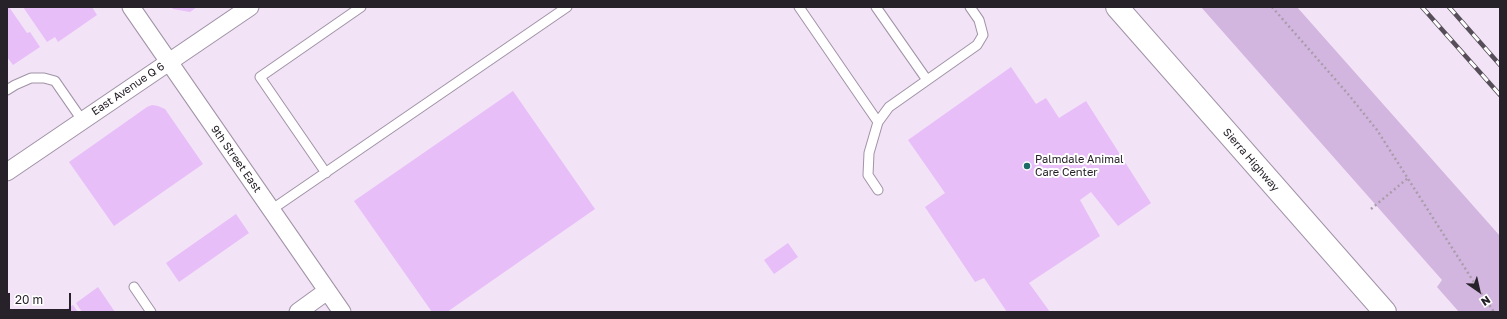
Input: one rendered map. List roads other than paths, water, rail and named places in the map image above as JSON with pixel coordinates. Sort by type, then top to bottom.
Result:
[{"type":"main road","name":"Sierra Highway","points":[[1117,7],[1385,312]]},
{"type":"street","name":"9th Street East","points":[[131,7],[342,312]]},
{"type":"street","name":"East Avenue Q 6","points":[[7,172],[250,7]]},
{"type":"street","points":[[298,312],[327,291]]},
{"type":"lane","points":[[326,173],[260,77],[362,7]]},
{"type":"lane","points":[[271,210],[567,7]]},
{"type":"lane","points":[[799,7],[878,122]]},
{"type":"lane","points":[[876,7],[927,80]]},
{"type":"lane","points":[[878,190],[868,175],[869,153],[878,122],[889,107],[977,45],[983,35],[979,20],[970,7]]},
{"type":"lane","points":[[7,90],[31,78],[44,78],[55,81],[82,120]]},
{"type":"lane","points":[[134,287],[151,312]]},
{"type":"railway","points":[[1422,7],[1500,95]]},
{"type":"railway","points":[[1449,7],[1500,65]]},
{"type":"place","name":"Palmdale Animal Care Center","points":[[1027,166]]}]
